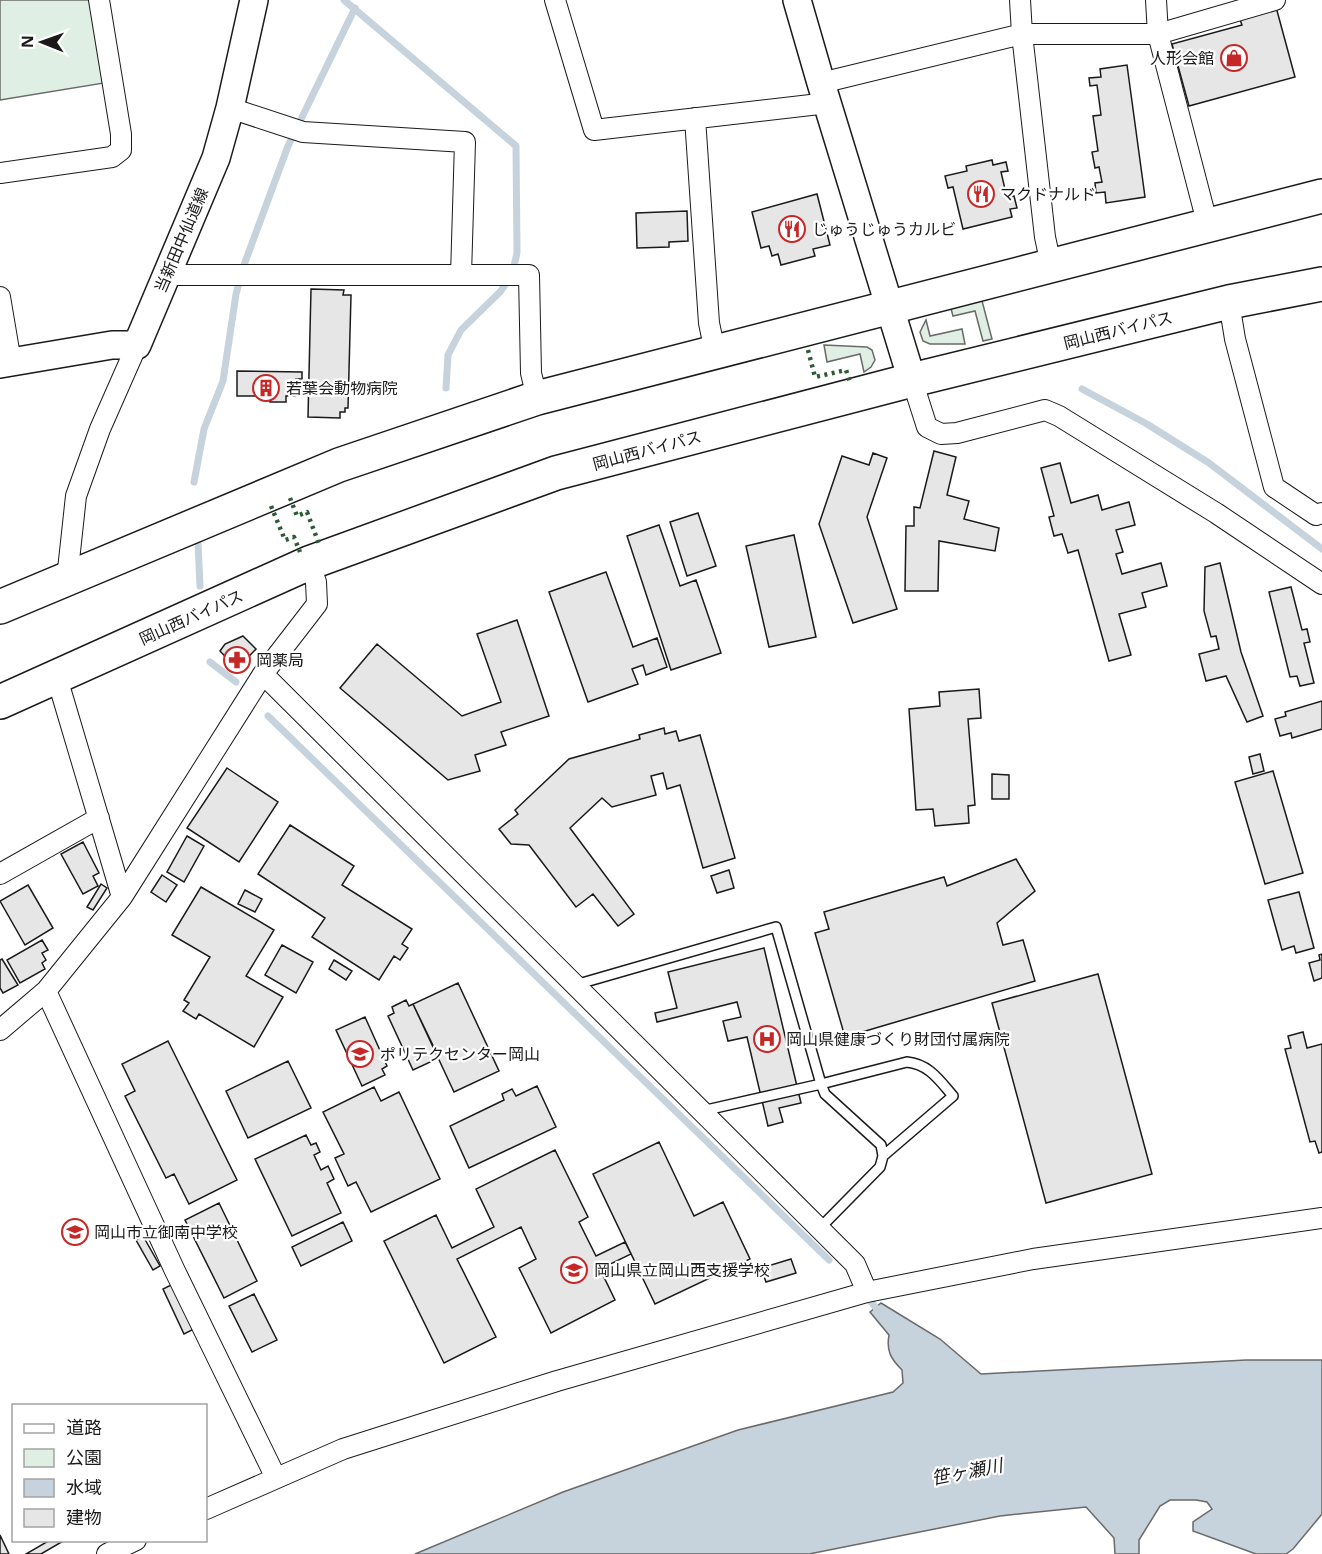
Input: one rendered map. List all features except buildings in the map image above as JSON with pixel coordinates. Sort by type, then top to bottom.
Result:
[{"type":"highway","points":[[0,607],[339,465],[537,398],[1322,196]]},
{"type":"highway","name":"岡山西バイパス","points":[[0,702],[309,563],[556,473],[912,380],[1229,302],[1320,286]]},
{"type":"main road","name":"当新田中仙道線","points":[[137,345],[216,158],[230,108],[254,0]]},
{"type":"main road","points":[[797,0],[912,380]]},
{"type":"main road","points":[[6,363],[112,345],[137,345]]},
{"type":"street","points":[[0,173],[112,157],[121,150],[121,134],[99,0]]},
{"type":"street","points":[[555,0],[594,130],[695,118],[824,93],[1022,34],[1158,34],[1275,0]]},
{"type":"street","points":[[1020,0],[1045,237],[1051,265]]},
{"type":"street","points":[[1156,0],[1158,34],[1208,226]]},
{"type":"street","points":[[230,108],[296,130],[465,142],[461,275]]},
{"type":"street","points":[[695,118],[709,323],[715,352]]},
{"type":"street","points":[[1282,206],[1322,187]]},
{"type":"street","points":[[166,274],[529,275],[531,373],[537,398]]},
{"type":"street","points":[[0,297],[6,363]]},
{"type":"street","points":[[1229,302],[1235,339],[1274,487],[1316,515],[1322,513]]},
{"type":"street","points":[[67,579],[76,496],[100,429],[137,345]]},
{"type":"street","points":[[912,380],[927,427],[941,434],[957,433],[1046,410],[1216,513],[1322,584]]},
{"type":"street","points":[[0,1030],[46,991],[122,897],[263,674],[317,604],[316,582],[309,563]]},
{"type":"street","points":[[263,674],[855,1264],[867,1292]]},
{"type":"street","points":[[57,678],[122,897]]},
{"type":"street","points":[[0,874],[99,818]]},
{"type":"street","points":[[46,991],[175,1271],[276,1478]]},
{"type":"street","points":[[207,1509],[343,1449],[557,1381],[867,1292],[1033,1259],[1322,1218]]},
{"type":"street","points":[[107,1554],[132,1542]]},
{"type":"lane","points":[[575,985],[776,927],[825,1094],[881,1145],[883,1156],[880,1167],[819,1229]]},
{"type":"lane","points":[[702,1111],[908,1062],[918,1063],[928,1068],[953,1096],[883,1156]]},
{"type":"green space","points":[[0,0],[91,0],[104,83],[0,100]]},
{"type":"green space","points":[[981,297],[992,339],[983,341],[975,311],[953,316],[950,305]]},
{"type":"green space","points":[[926,320],[930,336],[962,329],[965,344],[930,344],[923,341],[920,332]]},
{"type":"green space","points":[[824,345],[867,347],[872,350],[875,360],[864,372],[860,354],[827,362]]},
{"type":"water","name":"笹ヶ瀬川","points":[[881,1303],[940,1339],[981,1374],[1246,1360],[1322,1360],[1322,1514],[1293,1549],[1286,1554],[1256,1554],[1193,1531],[1193,1522],[1212,1509],[1207,1502],[1170,1500],[1160,1506],[1139,1540],[1139,1554],[1115,1554],[1114,1538],[1086,1507],[1000,1516],[809,1554],[415,1554],[563,1492],[738,1430],[893,1392],[903,1383],[902,1370],[890,1354],[889,1335],[870,1312]]},
{"type":"waterway","points":[[344,0],[516,146],[517,253],[512,275],[500,292],[461,330],[448,355],[446,388]]},
{"type":"waterway","points":[[194,482],[204,429],[223,381],[236,294],[244,265],[288,146],[355,8]]},
{"type":"waterway","points":[[1082,389],[1147,424],[1209,463],[1322,549]]},
{"type":"waterway","points":[[198,544],[200,586]]},
{"type":"waterway","points":[[210,662],[236,682]]},
{"type":"waterway","points":[[268,716],[829,1260]]},
{"type":"waterway","points":[[868,1298],[881,1314]]},
{"type":"hedge","points":[[808,350],[815,377],[846,370],[850,382]]},
{"type":"hedge","points":[[290,498],[297,516],[307,512],[319,544]]},
{"type":"hedge","points":[[271,506],[285,540],[294,537],[300,552]]},
{"type":"place","name":"人形会館","points":[[1234,58]]},
{"type":"place","name":"マクドナルド","points":[[981,194]]},
{"type":"place","name":"じゅうじゅうカルビ","points":[[792,229]]},
{"type":"place","name":"若葉会動物病院","points":[[266,388]]},
{"type":"place","name":"岡薬局","points":[[237,660]]},
{"type":"place","name":"岡山県健康づくり財団付属病院","points":[[767,1039]]},
{"type":"place","name":"ポリテクセンター岡山","points":[[360,1054]]},
{"type":"place","name":"岡山市立御南中学校","points":[[75,1232]]},
{"type":"place","name":"岡山県立岡山西支援学校","points":[[574,1270]]}]
